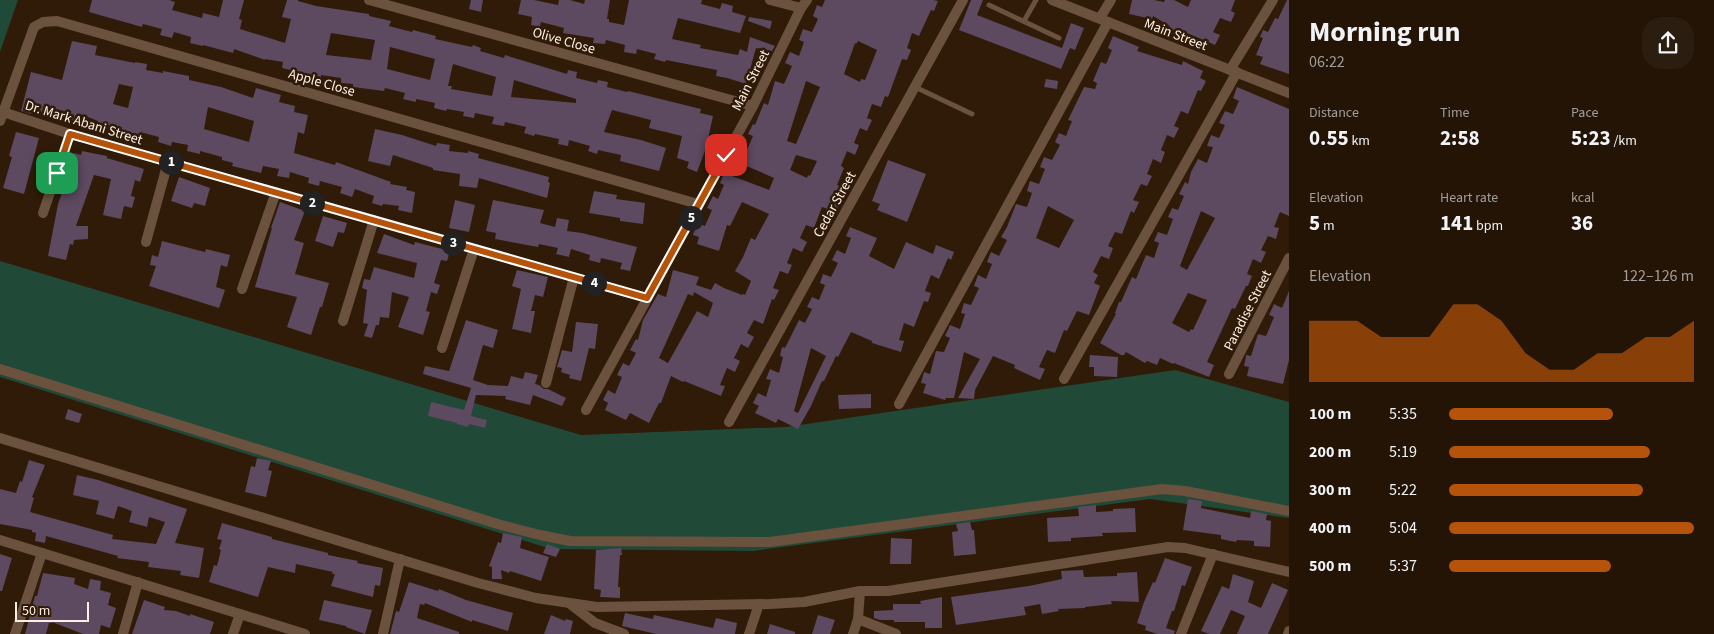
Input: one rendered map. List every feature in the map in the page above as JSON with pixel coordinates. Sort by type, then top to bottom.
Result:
[{"type":"street","name":"Olive Close","points":[[369,0],[753,106]]},
{"type":"street","points":[[770,0],[804,4]]},
{"type":"street","name":"Cedar Street","points":[[729,422],[963,0]]},
{"type":"street","name":"Main Street","points":[[1052,0],[1289,93]]},
{"type":"street","points":[[899,404],[1104,20],[1111,0]]},
{"type":"street","points":[[1064,379],[1273,0]]},
{"type":"street","name":"Main Street","points":[[586,410],[753,106],[804,4]]},
{"type":"street","name":"Apple Close","points":[[2,116],[34,27],[43,22],[57,21],[698,204]]},
{"type":"street","name":"Dr. Mark Abani Street","points":[[2,116],[647,298]]},
{"type":"street","points":[[43,213],[70,134]]},
{"type":"street","points":[[146,242],[168,162]]},
{"type":"street","points":[[242,289],[276,192]]},
{"type":"street","points":[[343,321],[374,220]]},
{"type":"street","points":[[442,348],[474,249]]},
{"type":"street","name":"Paradise Street","points":[[1229,374],[1289,258]]},
{"type":"street","points":[[546,383],[574,277]]},
{"type":"street","points":[[0,368],[501,525],[570,540],[770,542],[1162,488],[1289,511]]},
{"type":"street","points":[[0,438],[478,583],[536,598],[597,607],[804,602],[860,591],[888,591],[1168,547],[1185,548],[1289,572]]},
{"type":"street","points":[[0,540],[305,634]]},
{"type":"street","points":[[14,634],[42,553]]},
{"type":"street","points":[[1181,634],[1213,554]]},
{"type":"street","points":[[383,634],[400,559]]},
{"type":"street","points":[[123,634],[138,582]]},
{"type":"street","points":[[853,634],[858,619],[860,591]]},
{"type":"street","points":[[568,602],[595,623],[624,634]]},
{"type":"street","points":[[749,634],[759,604]]},
{"type":"street","points":[[233,634],[240,614]]},
{"type":"street","points":[[858,619],[896,634]]},
{"type":"lane","points":[[1024,21],[1036,0]]},
{"type":"lane","points":[[989,5],[1059,38]]},
{"type":"lane","points":[[914,87],[972,114]]},
{"type":"green space","points":[[0,0],[18,0],[0,52]]},
{"type":"green space","points":[[0,261],[581,435],[786,427],[1175,370],[1289,402],[1289,518],[1150,499],[753,551],[551,549],[0,377]]},
{"type":"building","points":[[92,0],[169,0],[175,2],[172,10],[202,18],[203,13],[219,17],[223,0],[244,0],[239,19],[242,20],[240,29],[285,43],[291,19],[282,17],[287,0],[298,0],[316,6],[369,14],[369,16],[391,21],[389,26],[436,36],[435,39],[472,47],[473,45],[481,48],[480,51],[504,58],[505,55],[567,74],[568,70],[577,72],[576,78],[597,83],[598,80],[608,82],[607,87],[701,109],[700,113],[713,116],[706,148],[697,172],[687,168],[689,162],[677,158],[682,136],[649,128],[651,120],[612,110],[604,132],[666,148],[659,171],[620,161],[621,155],[598,150],[597,154],[588,151],[590,146],[569,140],[568,146],[558,144],[559,139],[524,133],[526,127],[505,122],[504,126],[492,124],[494,117],[475,113],[474,118],[463,116],[464,112],[434,108],[435,103],[416,99],[416,102],[403,99],[405,93],[385,88],[384,91],[353,87],[353,84],[341,83],[341,78],[321,75],[321,77],[282,68],[283,62],[265,60],[234,49],[233,53],[190,43],[191,37],[174,32],[172,38],[160,35],[162,29],[143,24],[142,27],[89,12]],"holes":[[[331,33],[375,40],[371,60],[326,55]],[[390,47],[435,59],[430,80],[387,69]],[[453,64],[496,77],[492,96],[451,89],[452,86],[448,86]],[[514,80],[576,99],[576,103],[511,97]]]},
{"type":"building","points":[[471,0],[483,0],[481,12],[469,9]]},
{"type":"building","points":[[521,0],[534,0],[558,5],[559,0],[570,0],[584,4],[585,0],[610,0],[607,19],[609,19],[609,22],[624,25],[629,0],[702,0],[701,4],[720,9],[722,3],[733,6],[732,12],[746,16],[740,33],[678,18],[672,39],[701,45],[700,48],[738,55],[740,49],[747,52],[750,37],[775,46],[772,51],[756,48],[746,84],[716,76],[717,70],[666,60],[665,62],[654,59],[656,54],[637,49],[636,54],[624,52],[625,45],[606,40],[605,44],[593,43],[594,38],[563,33],[564,28],[541,22],[540,27],[531,25],[532,17],[518,14]]},
{"type":"building","points":[[825,0],[938,1],[934,11],[931,10],[919,36],[912,33],[907,48],[911,50],[907,60],[902,59],[888,97],[885,96],[881,107],[872,104],[867,118],[872,120],[867,131],[860,128],[854,143],[859,145],[855,155],[847,151],[841,166],[844,168],[837,185],[845,188],[836,212],[822,207],[814,228],[806,225],[800,238],[807,242],[802,252],[793,248],[787,263],[792,265],[788,274],[780,271],[773,288],[779,290],[774,300],[772,299],[763,324],[754,320],[747,333],[754,337],[748,348],[741,344],[734,358],[740,361],[735,372],[727,368],[720,385],[725,386],[721,396],[671,376],[661,403],[659,403],[649,423],[630,413],[626,420],[605,410],[608,403],[603,400],[608,390],[615,394],[622,377],[617,375],[623,363],[629,366],[636,353],[630,350],[636,339],[638,340],[643,320],[658,294],[666,297],[673,270],[699,277],[696,285],[711,290],[715,283],[745,295],[751,281],[735,271],[751,238],[755,240],[769,214],[742,202],[730,226],[727,225],[719,251],[697,244],[699,237],[693,235],[697,223],[705,226],[712,210],[707,208],[713,196],[718,199],[724,185],[720,183],[724,173],[769,190],[774,178],[733,160],[738,148],[746,152],[753,136],[748,134],[753,124],[755,125],[764,103],[768,105],[775,81],[784,84],[792,66],[785,63],[790,52],[799,56],[804,42],[799,40],[803,29],[812,32],[818,19],[813,16],[817,5],[822,7]],"holes":[[[858,41],[877,50],[865,80],[861,79],[860,82],[844,74]],[[806,81],[820,87],[796,144],[787,141]],[[796,155],[817,161],[810,176],[808,175],[807,178],[790,170]],[[694,292],[713,303],[708,317],[697,311],[668,363],[659,358],[688,294],[693,296]]]},
{"type":"building","points":[[971,0],[983,0],[977,15],[1062,48],[1071,23],[1084,28],[1075,50],[1070,48],[1061,69],[959,30]]},
{"type":"building","points":[[1132,0],[1164,2],[1165,0],[1174,0],[1188,7],[1191,0],[1235,0],[1231,11],[1235,13],[1231,22],[1220,18],[1213,32],[1220,35],[1215,45],[1180,30],[1178,33],[1153,16],[1152,19],[1129,14]]},
{"type":"building","points":[[1287,0],[1289,0],[1289,74],[1260,64],[1263,57],[1256,55],[1263,38],[1260,37],[1263,30],[1268,32],[1275,18],[1278,19]]},
{"type":"building","points":[[749,17],[772,21],[770,29],[748,21]]},
{"type":"building","points":[[1113,36],[1139,47],[1137,51],[1182,65],[1183,61],[1203,71],[1200,78],[1206,81],[1201,91],[1198,90],[1188,114],[1181,111],[1174,126],[1179,128],[1174,138],[1167,135],[1161,150],[1165,152],[1161,163],[1153,159],[1147,174],[1152,176],[1147,186],[1141,184],[1133,200],[1139,202],[1134,213],[1131,211],[1122,234],[1115,232],[1108,246],[1113,248],[1109,259],[1101,256],[1093,272],[1098,275],[1094,283],[1100,286],[1089,315],[1077,311],[1067,331],[1064,330],[1055,353],[1047,350],[1039,367],[1045,369],[1040,380],[1014,368],[1015,365],[993,356],[975,390],[974,399],[958,398],[980,359],[964,352],[954,398],[946,398],[945,400],[923,393],[926,384],[921,383],[924,372],[930,374],[936,351],[944,352],[950,338],[945,336],[950,325],[960,329],[965,314],[961,313],[964,303],[971,305],[979,288],[974,286],[978,275],[986,279],[992,264],[987,262],[991,252],[999,256],[1007,240],[1001,237],[1016,204],[1027,207],[1032,193],[1027,191],[1030,181],[1039,184],[1045,169],[1040,167],[1044,157],[1052,160],[1060,145],[1055,142],[1059,133],[1066,136],[1072,121],[1068,120],[1084,87],[1095,89],[1097,83],[1093,81],[1101,62],[1106,64],[1112,50],[1108,48]],"holes":[[[1048,206],[1074,220],[1059,248],[1036,238]]]},
{"type":"building","points":[[72,41],[97,46],[95,55],[147,64],[146,70],[189,76],[189,80],[221,87],[253,98],[256,88],[281,95],[279,102],[295,106],[294,112],[308,115],[304,134],[298,132],[294,153],[335,165],[336,162],[391,182],[390,184],[407,187],[406,190],[415,192],[412,213],[398,210],[399,206],[383,204],[382,206],[372,203],[374,196],[355,189],[352,197],[340,193],[342,187],[320,181],[319,186],[308,183],[309,178],[290,172],[289,178],[277,176],[279,169],[263,166],[261,173],[232,166],[233,163],[222,160],[222,157],[200,151],[200,154],[187,151],[188,145],[172,142],[171,146],[158,142],[159,137],[140,132],[139,135],[108,126],[107,128],[96,125],[98,121],[80,114],[78,121],[67,119],[68,112],[47,107],[45,113],[32,110],[31,114],[21,111],[31,72],[62,80]],"holes":[[[119,84],[133,87],[128,108],[113,104]],[[208,107],[254,121],[249,142],[204,129]]]},
{"type":"building","points":[[1046,79],[1058,81],[1057,89],[1044,87]]},
{"type":"building","points":[[1237,87],[1289,109],[1289,216],[1280,212],[1274,227],[1279,228],[1276,239],[1268,236],[1261,250],[1266,252],[1261,263],[1253,259],[1247,274],[1252,276],[1248,286],[1246,286],[1235,309],[1232,308],[1207,362],[1214,365],[1209,377],[1160,358],[1157,365],[1147,361],[1145,363],[1126,352],[1124,355],[1121,355],[1100,343],[1116,314],[1119,302],[1121,302],[1132,277],[1136,279],[1146,255],[1154,258],[1159,243],[1154,241],[1158,232],[1167,235],[1173,219],[1168,217],[1172,208],[1178,210],[1184,196],[1179,194],[1185,182],[1188,184],[1191,172],[1198,159],[1207,163],[1213,147],[1207,146],[1211,135],[1219,138],[1225,125],[1219,123],[1225,111],[1233,114],[1239,101],[1233,98]],"holes":[[[1201,211],[1215,218],[1187,270],[1180,266]],[[1188,293],[1207,300],[1193,330],[1191,329],[1189,332],[1172,323]]]},
{"type":"building","points":[[375,129],[436,146],[437,143],[450,145],[449,151],[468,153],[468,151],[479,154],[478,158],[549,177],[548,182],[550,183],[547,198],[479,178],[477,188],[459,186],[460,174],[433,170],[433,168],[393,155],[390,166],[368,161]]},
{"type":"building","points":[[16,132],[39,138],[24,194],[3,188],[12,157],[9,156]]},
{"type":"building","points":[[82,151],[107,156],[107,158],[144,169],[140,182],[135,180],[131,196],[135,197],[132,208],[124,206],[121,219],[103,215],[111,179],[94,175],[76,226],[88,226],[88,239],[74,240],[73,245],[70,244],[66,260],[48,256],[58,204],[69,173],[66,173],[68,162],[72,163],[74,153],[81,155]]},
{"type":"building","points":[[888,160],[926,174],[907,222],[877,210],[880,204],[872,201]]},
{"type":"building","points":[[179,177],[210,188],[205,206],[194,203],[192,208],[171,201]]},
{"type":"building","points":[[594,191],[617,195],[616,199],[645,203],[643,224],[620,221],[620,218],[589,213]]},
{"type":"building","points":[[455,200],[475,205],[469,232],[449,228]]},
{"type":"building","points":[[493,200],[544,210],[540,223],[555,227],[557,218],[569,220],[567,231],[637,247],[630,271],[620,269],[622,263],[601,258],[600,263],[589,260],[590,255],[571,249],[569,257],[556,254],[558,248],[539,244],[538,247],[495,239],[496,233],[486,231]]},
{"type":"building","points":[[280,202],[305,211],[294,240],[304,243],[295,274],[329,283],[311,335],[287,327],[297,297],[255,287]]},
{"type":"building","points":[[323,216],[347,223],[344,233],[338,232],[333,247],[315,241]]},
{"type":"building","points":[[850,227],[877,238],[869,256],[894,269],[906,242],[933,254],[936,245],[954,252],[951,260],[948,258],[939,279],[931,275],[925,291],[931,293],[928,302],[924,301],[914,327],[904,323],[899,340],[904,341],[901,352],[872,343],[872,341],[851,332],[838,357],[836,356],[824,381],[822,381],[798,429],[778,419],[776,423],[755,413],[759,406],[753,403],[758,393],[766,397],[771,380],[766,379],[770,369],[779,373],[783,357],[780,356],[782,347],[785,348],[799,320],[805,323],[812,309],[807,307],[812,297],[819,300],[825,285],[820,283],[823,274],[831,277],[838,263],[832,260],[837,250],[845,254],[851,238],[846,236]],"holes":[[[811,348],[826,356],[798,413],[794,411]]]},
{"type":"building","points":[[384,234],[414,245],[415,242],[450,251],[447,261],[441,260],[434,283],[440,285],[437,294],[431,292],[426,311],[430,312],[423,335],[398,327],[409,297],[392,292],[389,318],[380,317],[379,325],[376,325],[372,338],[364,336],[368,324],[363,323],[367,290],[362,288],[364,279],[370,280],[374,267],[414,278],[417,263],[377,253]]},
{"type":"building","points":[[162,241],[205,252],[206,249],[230,255],[227,267],[221,265],[216,287],[225,290],[219,308],[149,286],[156,266],[150,265],[152,255],[158,257]]},
{"type":"building","points":[[517,270],[548,277],[543,297],[535,295],[531,311],[535,311],[531,333],[512,329],[521,289],[512,286]]},
{"type":"building","points":[[1289,291],[1289,360],[1283,384],[1247,376],[1249,367],[1244,366],[1246,355],[1251,356],[1258,334],[1266,336],[1274,317],[1269,315],[1274,304],[1282,308]]},
{"type":"building","points":[[466,320],[498,330],[493,348],[483,345],[473,380],[488,385],[508,386],[511,376],[523,379],[525,372],[538,375],[535,384],[566,398],[562,406],[533,395],[530,405],[505,399],[506,396],[476,395],[471,416],[487,420],[485,428],[469,424],[468,427],[428,416],[431,402],[464,410],[471,388],[423,374],[425,366],[449,371]]},
{"type":"building","points":[[576,322],[598,324],[595,349],[589,348],[581,381],[569,378],[570,375],[561,372],[562,368],[557,367],[562,350],[572,352]]},
{"type":"building","points":[[1090,355],[1118,357],[1117,377],[1094,376],[1094,367],[1089,367]]},
{"type":"building","points":[[871,394],[871,408],[839,409],[838,395]]},
{"type":"building","points":[[68,409],[82,414],[79,423],[65,419]]},
{"type":"building","points":[[257,458],[271,461],[268,470],[272,471],[266,497],[245,492],[251,466],[255,467]]},
{"type":"building","points":[[29,460],[45,465],[32,497],[34,498],[30,512],[113,535],[112,539],[156,544],[165,522],[149,517],[147,527],[129,522],[132,511],[118,506],[114,519],[96,514],[99,501],[73,495],[77,475],[187,509],[175,543],[204,548],[199,578],[180,575],[181,571],[148,567],[149,562],[117,558],[118,556],[46,536],[45,543],[35,541],[36,533],[32,532],[32,530],[0,524],[0,489],[16,493],[20,481],[22,482]]},
{"type":"building","points":[[1188,499],[1202,501],[1201,508],[1250,518],[1251,511],[1267,514],[1266,520],[1271,521],[1270,547],[1254,546],[1254,541],[1237,540],[1236,542],[1221,539],[1221,535],[1183,530]]},
{"type":"building","points":[[1096,505],[1096,512],[1135,508],[1136,532],[1102,533],[1103,536],[1071,538],[1071,541],[1048,542],[1047,518],[1079,516],[1078,507]]},
{"type":"building","points":[[970,522],[972,530],[974,530],[976,554],[954,556],[952,532],[958,531],[956,524]]},
{"type":"building","points":[[222,523],[272,537],[272,539],[328,553],[328,555],[383,568],[380,586],[375,585],[373,597],[331,586],[335,574],[332,574],[333,572],[296,564],[295,573],[268,567],[258,597],[209,582],[214,565],[217,566],[221,550],[219,549],[222,540],[217,539]]},
{"type":"building","points":[[503,533],[522,537],[520,548],[549,557],[541,581],[501,570],[502,579],[492,579],[492,567],[489,566],[498,542],[501,543]]},
{"type":"building","points":[[891,538],[912,539],[911,564],[890,564]]},
{"type":"building","points":[[547,544],[560,549],[556,557],[543,553]]},
{"type":"building","points":[[621,548],[622,555],[620,555],[618,587],[620,587],[620,598],[600,597],[601,590],[594,589],[596,550]]},
{"type":"building","points":[[0,554],[12,558],[2,591],[0,591]]},
{"type":"building","points":[[1165,558],[1192,567],[1185,586],[1182,585],[1174,611],[1172,611],[1166,628],[1175,631],[1174,634],[1157,634],[1145,630],[1146,626],[1137,623],[1144,602],[1153,582],[1155,583]]},
{"type":"building","points":[[1083,570],[1084,577],[1117,576],[1117,573],[1137,572],[1139,602],[1111,601],[1112,604],[1058,609],[1059,611],[1042,614],[1040,604],[1024,607],[1026,615],[956,625],[951,597],[1029,586],[1062,579],[1061,571]]},
{"type":"building","points":[[43,573],[75,578],[74,584],[88,589],[90,579],[101,581],[100,590],[111,593],[108,605],[116,608],[110,628],[101,625],[99,634],[83,634],[52,622],[49,623],[46,634],[25,634]]},
{"type":"building","points":[[1233,574],[1254,581],[1248,602],[1261,608],[1272,583],[1288,590],[1268,634],[1237,634],[1245,616],[1231,610],[1220,634],[1209,634],[1201,631],[1222,586],[1229,589]]},
{"type":"building","points":[[409,582],[438,591],[439,589],[466,600],[513,613],[508,631],[472,620],[472,622],[425,603],[424,605],[420,604],[417,618],[459,632],[459,634],[390,634],[396,611],[399,612]]},
{"type":"building","points":[[942,597],[942,628],[925,628],[925,622],[894,622],[894,620],[874,618],[874,611],[893,610],[893,604],[921,604],[920,601]]},
{"type":"building","points":[[144,600],[165,607],[164,610],[176,611],[190,616],[190,614],[214,622],[210,634],[132,634]]},
{"type":"building","points":[[324,600],[372,610],[365,634],[346,626],[319,620]]},
{"type":"building","points":[[625,613],[653,619],[654,615],[713,628],[716,618],[737,623],[735,634],[656,634],[622,626]]},
{"type":"building","points":[[551,615],[565,621],[566,619],[573,621],[570,634],[544,634]]},
{"type":"building","points":[[818,615],[835,620],[830,634],[812,634]]},
{"type":"building","points":[[770,624],[795,632],[795,634],[767,634]]},
{"type":"route","points":[[57,173],[70,134],[647,298],[726,155]]}]
